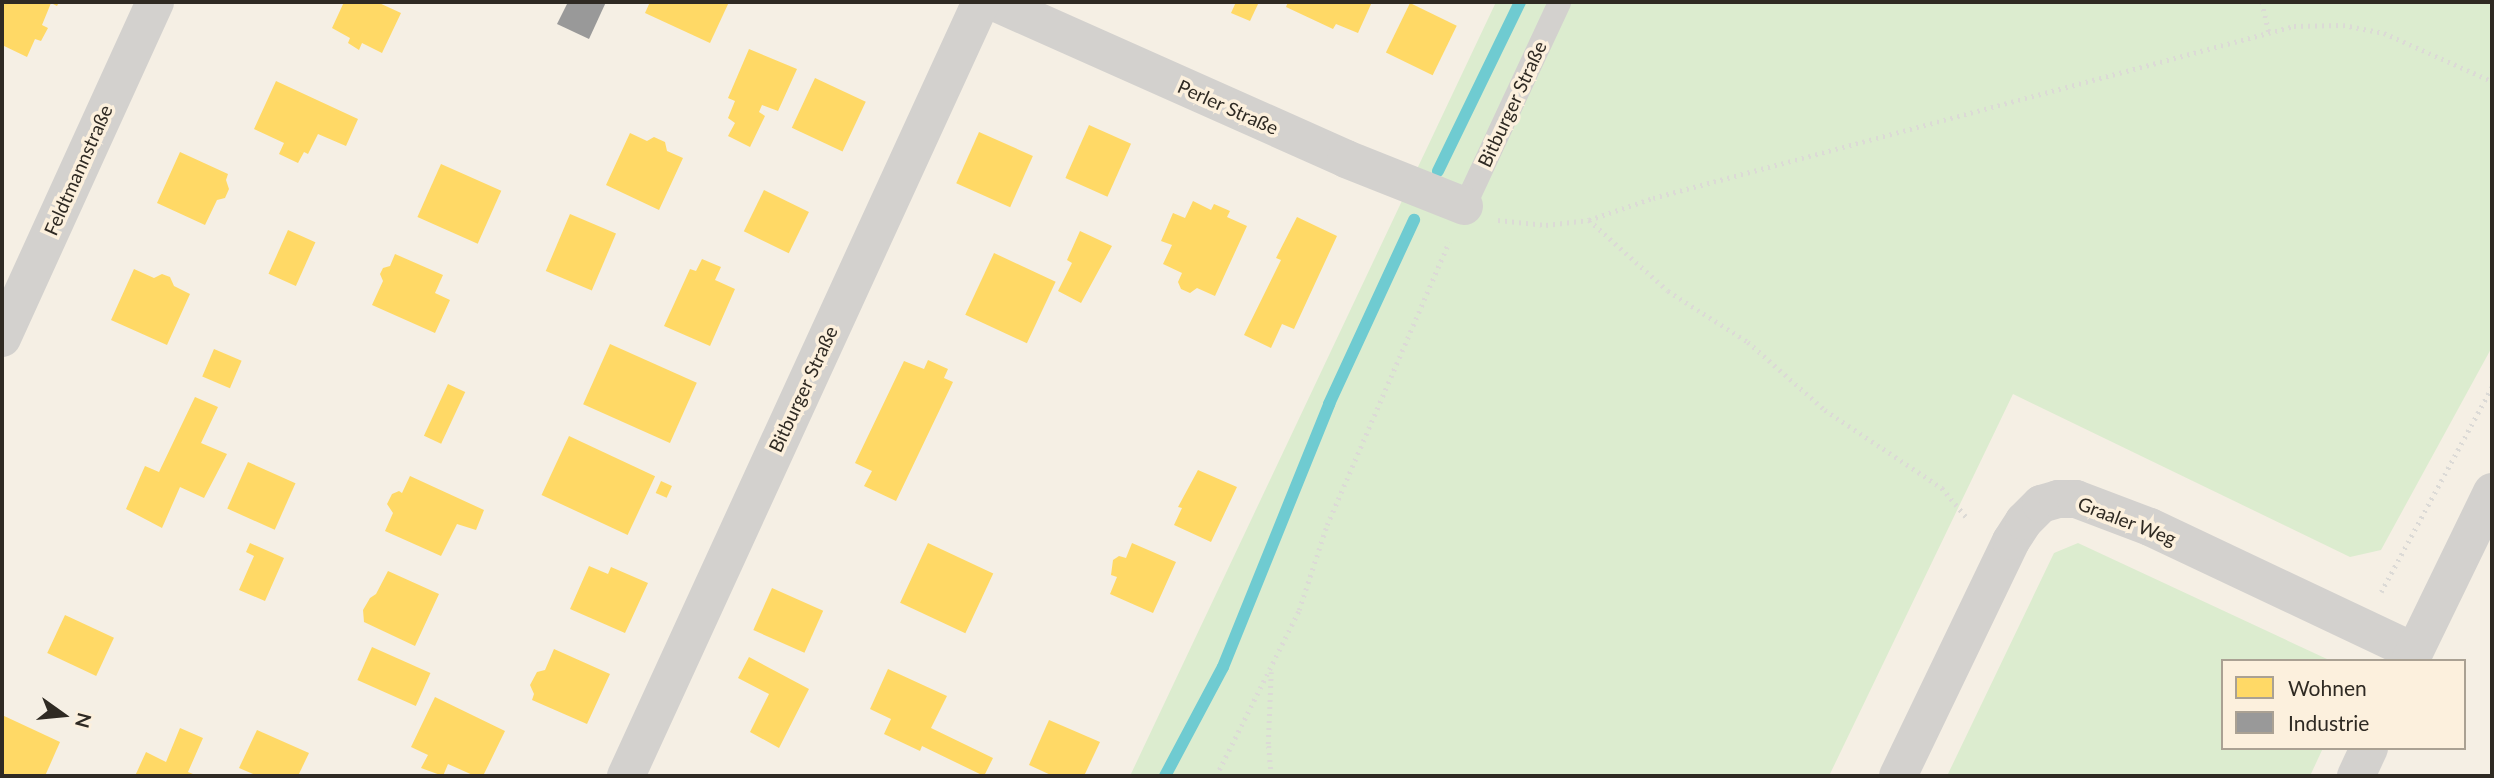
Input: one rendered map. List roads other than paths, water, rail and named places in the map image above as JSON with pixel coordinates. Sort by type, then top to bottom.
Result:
[{"type":"street","name":"Feldtmannstraße","points":[[2,338],[155,2]]},
{"type":"street","name":"Bitburger Straße","points":[[626,776],[981,2]]},
{"type":"street","name":"Perler Straße","points":[[994,2],[1346,159],[1464,206]]},
{"type":"street","points":[[2412,657],[2492,492]]},
{"type":"street","name":"Graaler Weg","points":[[1898,776],[2011,541],[2024,521],[2041,504],[2058,499],[2076,499],[2150,527],[2368,631],[2412,657]]},
{"type":"street","points":[[2356,776],[2368,750]]},
{"type":"lane","name":"Bitburger Straße","points":[[1464,206],[1559,2]]},
{"type":"waterway","points":[[1438,171],[1520,2]]},
{"type":"waterway","points":[[1165,776],[1223,667],[1329,404],[1414,220]]}]
